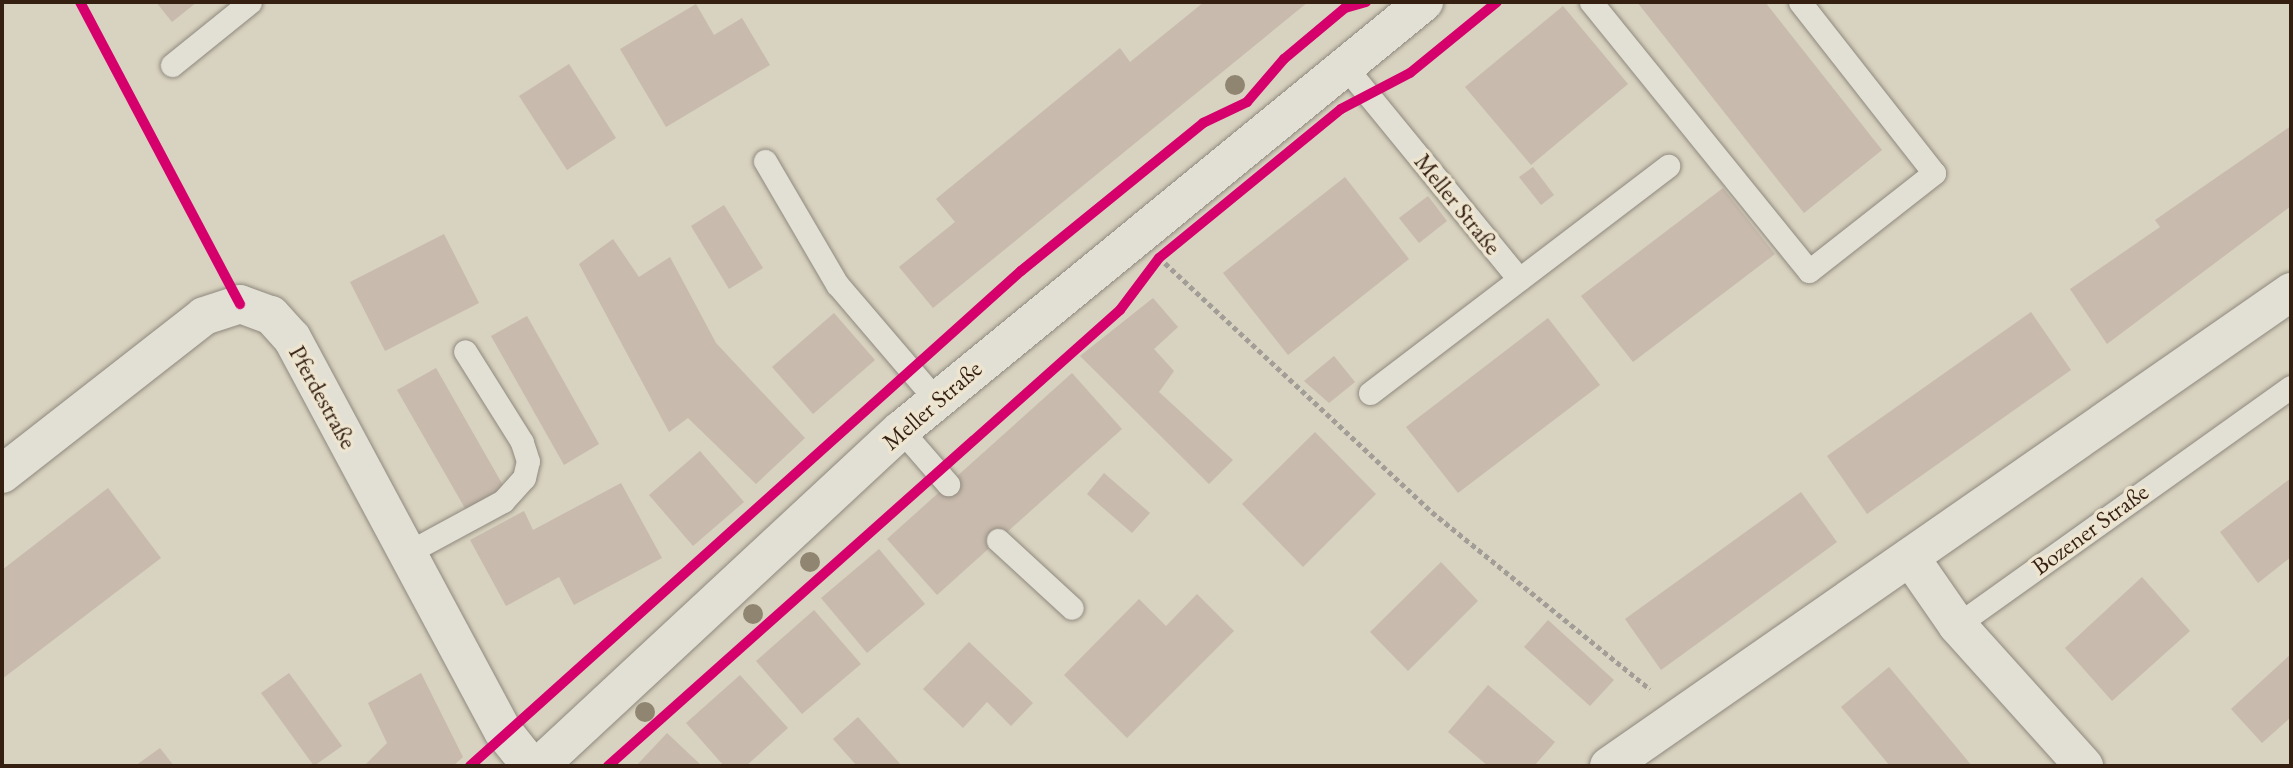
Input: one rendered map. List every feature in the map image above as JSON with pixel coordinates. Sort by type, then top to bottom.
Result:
[{"type":"street","name":"Meller Straße","points":[[538,766],[901,430],[1343,64],[1424,2]]},
{"type":"street","points":[[1609,766],[2291,292]]},
{"type":"street","name":"Pferdestraße","points":[[2,474],[204,316],[240,304],[271,315],[292,338],[503,732],[531,766]]},
{"type":"street","points":[[1910,557],[1957,625],[2084,766]]},
{"type":"lane","points":[[172,65],[250,2]]},
{"type":"lane","points":[[1591,2],[1809,271],[1934,173],[1800,2]]},
{"type":"lane","name":"Meller Straße","points":[[1343,64],[1519,279]]},
{"type":"lane","points":[[765,161],[837,284],[936,400]]},
{"type":"lane","name":"Meller Straße","points":[[1370,393],[1668,166]]},
{"type":"lane","points":[[407,553],[503,502],[524,478],[528,461],[522,442],[465,351]]},
{"type":"lane","name":"Bozener Straße","points":[[1957,625],[2291,387]]},
{"type":"lane","points":[[901,430],[948,484]]},
{"type":"lane","points":[[998,540],[1072,608]]},
{"type":"path","points":[[1159,258],[1432,512],[1684,716]]},
{"type":"building","points":[[156,2],[197,2],[172,22]]},
{"type":"building","points":[[1204,2],[1308,2],[933,308],[899,267],[955,222],[936,199],[1120,48],[1130,62]]},
{"type":"building","points":[[1637,2],[1765,2],[1882,150],[1804,213]]},
{"type":"building","points":[[696,4],[714,35],[742,18],[770,65],[666,127],[620,49]]},
{"type":"building","points":[[1563,6],[1628,84],[1531,165],[1465,87]]},
{"type":"building","points":[[569,64],[616,138],[567,170],[519,96]]},
{"type":"building","points":[[2291,126],[2291,206],[2107,344],[2070,289],[2160,227],[2155,220]]},
{"type":"building","points":[[1533,167],[1554,195],[1541,205],[1519,177]]},
{"type":"building","points":[[1345,177],[1409,259],[1288,355],[1223,273]]},
{"type":"building","points":[[1723,188],[1775,254],[1633,362],[1581,296]]},
{"type":"building","points":[[1428,196],[1447,221],[1419,243],[1399,218]]},
{"type":"building","points":[[724,205],[763,268],[729,289],[691,226]]},
{"type":"building","points":[[444,234],[479,303],[385,351],[350,282]]},
{"type":"building","points":[[613,239],[639,277],[670,257],[716,343],[805,438],[756,484],[688,418],[669,432],[579,264]]},
{"type":"building","points":[[1153,298],[1178,327],[1154,349],[1174,371],[1159,392],[1233,460],[1209,484],[1080,356]]},
{"type":"building","points":[[2031,312],[2071,370],[1867,514],[1827,456]]},
{"type":"building","points":[[834,313],[875,360],[813,414],[772,367]]},
{"type":"building","points":[[527,316],[599,444],[564,465],[491,336]]},
{"type":"building","points":[[1548,318],[1600,385],[1458,493],[1406,427]]},
{"type":"building","points":[[1334,356],[1355,382],[1329,403],[1304,381]]},
{"type":"building","points":[[436,368],[504,487],[466,510],[397,390]]},
{"type":"building","points":[[1072,373],[1122,429],[937,595],[887,539]]},
{"type":"building","points":[[1315,432],[1376,494],[1303,567],[1242,504]]},
{"type":"building","points":[[700,451],[744,502],[693,546],[649,495]]},
{"type":"building","points":[[1104,473],[1150,513],[1132,533],[1087,494]]},
{"type":"building","points":[[2291,478],[2291,557],[2258,583],[2220,532]]},
{"type":"building","points":[[621,483],[662,558],[574,605],[559,577],[506,606],[470,540],[524,511],[533,530]]},
{"type":"building","points":[[108,488],[161,558],[2,679],[2,570]]},
{"type":"building","points":[[1801,492],[1837,542],[1661,670],[1625,619]]},
{"type":"building","points":[[879,549],[925,604],[867,653],[821,598]]},
{"type":"building","points":[[1441,562],[1478,601],[1408,671],[1370,632]]},
{"type":"building","points":[[2142,577],[2190,631],[2112,701],[2065,648]]},
{"type":"building","points":[[1197,594],[1234,631],[1127,738],[1064,675],[1139,599],[1166,626]]},
{"type":"building","points":[[814,610],[861,664],[802,714],[756,661]]},
{"type":"building","points":[[1548,620],[1614,680],[1590,706],[1524,647]]},
{"type":"building","points":[[969,642],[1033,703],[1011,726],[987,702],[963,728],[923,689]]},
{"type":"building","points":[[2291,654],[2291,717],[2262,743],[2231,709]]},
{"type":"building","points":[[1889,667],[1972,766],[1890,766],[1841,707]]},
{"type":"building","points":[[289,673],[342,746],[314,766],[261,693]]},
{"type":"building","points":[[421,673],[463,757],[453,766],[364,766],[387,743],[368,703]]},
{"type":"building","points":[[740,675],[788,728],[746,766],[724,766],[686,723]]},
{"type":"building","points":[[1488,685],[1555,742],[1534,766],[1488,766],[1448,732]]},
{"type":"building","points":[[858,717],[902,766],[857,766],[833,739]]},
{"type":"building","points":[[667,733],[702,766],[636,766]]},
{"type":"building","points":[[160,748],[174,766],[135,766]]},
{"type":"cycle path","points":[[80,2],[240,304]]},
{"type":"cycle path","points":[[470,766],[1021,271],[1203,123],[1247,102],[1284,59],[1345,8],[1366,2]]},
{"type":"cycle path","points":[[608,766],[1120,310],[1159,258],[1341,109],[1410,73],[1497,2]]}]
